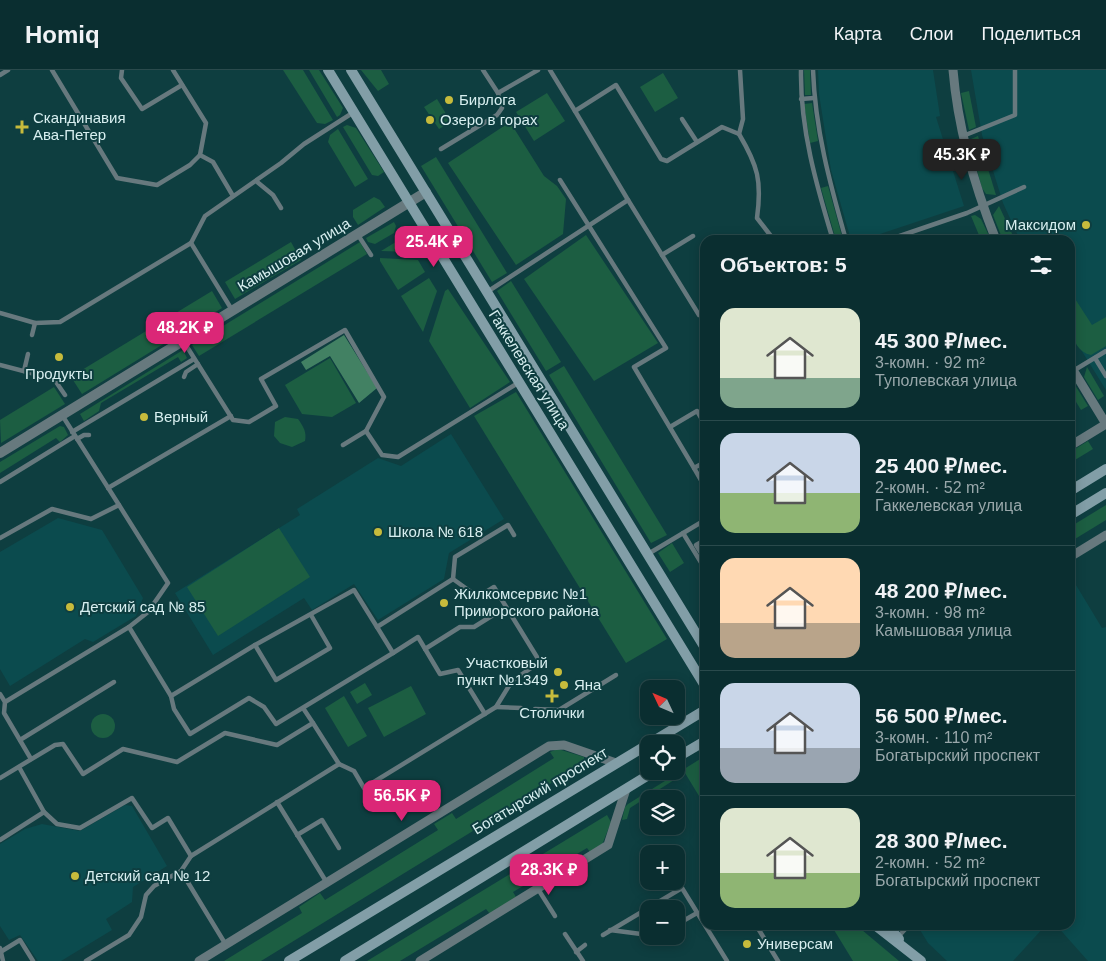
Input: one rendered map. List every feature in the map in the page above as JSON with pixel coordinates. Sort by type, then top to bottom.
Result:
[{"type":"main road","name":"Гаккелевская улица","points":[[328,70],[700,678]]},
{"type":"main road","name":"Гаккелевская улица","points":[[351,70],[700,640]]},
{"type":"main road","points":[[1075,488],[1106,469]]},
{"type":"main road","points":[[1075,512],[1106,493]]},
{"type":"main road","name":"Богатырский проспект","points":[[289,961],[700,713]]},
{"type":"main road","points":[[685,753],[700,744]]},
{"type":"main road","points":[[345,961],[640,780]]},
{"type":"main road","points":[[881,930],[921,961]]},
{"type":"main road","points":[[892,930],[907,950]]},
{"type":"street","points":[[953,70],[962,136],[982,205],[994,235]]},
{"type":"street","name":"Камышовая улица","points":[[0,453],[426,192]]},
{"type":"street","points":[[1075,373],[1106,424],[1075,443]]},
{"type":"street","points":[[1075,554],[1106,535]]},
{"type":"street","points":[[199,961],[549,746],[564,745],[616,763]]},
{"type":"street","points":[[420,961],[608,846],[626,788]]},
{"type":"lane","points":[[0,75],[8,70]]},
{"type":"lane","points":[[52,70],[117,178],[157,184],[190,165],[200,155],[206,123],[173,70]]},
{"type":"lane","points":[[122,70],[121,78],[142,109],[182,85]]},
{"type":"lane","points":[[441,149],[497,115],[502,108],[498,93],[483,70]]},
{"type":"lane","points":[[498,93],[538,70]]},
{"type":"lane","points":[[550,70],[628,200],[700,314]]},
{"type":"lane","points":[[738,134],[743,119],[740,70]]},
{"type":"lane","points":[[801,70],[801,99],[808,147],[815,180],[832,235]]},
{"type":"lane","points":[[813,70],[814,98],[821,145],[845,235]]},
{"type":"lane","points":[[962,136],[1015,115],[1015,70]]},
{"type":"lane","points":[[576,111],[616,85],[661,159],[667,161],[722,127],[738,134],[754,159],[761,192],[757,218],[770,235]]},
{"type":"lane","points":[[801,99],[814,98]]},
{"type":"lane","points":[[0,313],[35,323],[60,322],[191,243],[205,216],[281,164],[304,144],[354,112]]},
{"type":"lane","points":[[682,120],[697,142]]},
{"type":"lane","points":[[808,147],[821,145]]},
{"type":"lane","points":[[200,155],[213,162],[233,196]]},
{"type":"lane","points":[[815,180],[828,177]]},
{"type":"lane","points":[[560,180],[666,348],[634,367],[700,478]]},
{"type":"lane","points":[[256,181],[273,195],[281,208]]},
{"type":"lane","points":[[903,235],[967,213],[1024,187]]},
{"type":"lane","points":[[487,292],[628,200]]},
{"type":"lane","points":[[357,234],[370,255]]},
{"type":"lane","points":[[662,255],[693,236]]},
{"type":"lane","points":[[191,243],[232,310]]},
{"type":"lane","points":[[32,335],[35,323]]},
{"type":"lane","points":[[183,340],[233,420],[249,422],[276,406],[261,379],[345,330],[384,397],[366,431],[343,445]]},
{"type":"lane","points":[[1075,367],[1106,351]]},
{"type":"lane","points":[[24,371],[28,354]]},
{"type":"lane","points":[[1095,358],[1106,376]]},
{"type":"lane","points":[[0,482],[194,359]]},
{"type":"lane","points":[[184,376],[186,372],[198,364]]},
{"type":"lane","points":[[0,365],[54,379],[65,395]]},
{"type":"lane","points":[[366,431],[382,455],[398,457],[520,383]]},
{"type":"lane","points":[[670,427],[697,411],[700,416]]},
{"type":"lane","points":[[5,702],[129,627],[148,612],[168,583],[62,415]]},
{"type":"lane","points":[[108,488],[231,416]]},
{"type":"lane","points":[[75,436],[89,435]]},
{"type":"lane","points":[[694,468],[700,465]]},
{"type":"lane","points":[[0,538],[52,509],[91,519],[118,505]]},
{"type":"lane","points":[[648,554],[700,523]]},
{"type":"lane","points":[[453,579],[455,557],[508,525],[514,535]]},
{"type":"lane","points":[[683,533],[700,561]]},
{"type":"lane","points":[[303,708],[339,764],[354,771],[364,788],[496,707],[512,681],[540,662],[494,587],[478,597],[453,579]]},
{"type":"lane","points":[[377,627],[453,579]]},
{"type":"lane","points":[[171,696],[255,645],[354,590],[392,653]]},
{"type":"lane","points":[[425,649],[460,627],[474,627],[506,607]]},
{"type":"lane","points":[[255,645],[276,680],[330,648],[311,615]]},
{"type":"lane","points":[[129,627],[171,696],[174,709],[190,734],[249,698],[264,707],[276,724],[418,638],[440,674],[458,670],[485,714]]},
{"type":"lane","points":[[535,709],[558,710],[616,675]]},
{"type":"lane","points":[[20,740],[114,682]]},
{"type":"lane","points":[[0,694],[5,702],[4,713],[31,759]]},
{"type":"lane","points":[[496,707],[521,708]]},
{"type":"lane","points":[[0,778],[55,745],[63,744],[83,774],[123,749],[177,762],[225,733],[277,744],[312,723]]},
{"type":"lane","points":[[86,961],[129,935],[141,917],[142,905],[146,895],[154,886],[181,871],[191,856],[339,764]]},
{"type":"lane","points":[[19,767],[44,812],[57,824],[80,828],[132,798],[152,828],[168,818],[191,856]]},
{"type":"lane","points":[[277,802],[327,883]]},
{"type":"lane","points":[[0,840],[44,812]]},
{"type":"lane","points":[[297,835],[322,820],[339,848]]},
{"type":"lane","points":[[181,871],[226,945]]},
{"type":"lane","points":[[538,888],[555,916]]},
{"type":"lane","points":[[603,934],[682,888],[700,918]]},
{"type":"lane","points":[[685,920],[697,913]]},
{"type":"lane","points":[[610,930],[640,934]]},
{"type":"lane","points":[[708,930],[727,961]]},
{"type":"lane","points":[[759,930],[778,961]]},
{"type":"lane","points":[[898,937],[904,930]]},
{"type":"lane","points":[[565,934],[583,961]]},
{"type":"lane","points":[[3,961],[1,950],[20,940],[33,961]]},
{"type":"lane","points":[[576,952],[586,945]]},
{"type":"shaded area","points":[[818,70],[933,70],[940,116],[936,117],[964,206],[877,235],[850,235],[831,170],[819,94]]},
{"type":"shaded area","points":[[971,70],[1106,70],[1106,390],[1075,340],[1075,235],[1018,235],[1003,203],[982,135]]},
{"type":"shaded area","name":"Школа № 618","points":[[451,434],[504,519],[449,553],[444,579],[378,620],[354,584],[312,610],[304,598],[213,655],[175,593],[300,515],[297,509],[378,458],[401,466]]},
{"type":"shaded area","name":"Детский сад № 85","points":[[58,518],[102,530],[143,598],[136,616],[93,642],[85,639],[10,686],[0,669],[0,552]]},
{"type":"shaded area","points":[[1075,586],[1102,628],[1106,627],[1106,961],[1088,961],[1060,930],[1075,930]]},
{"type":"shaded area","name":"Детский сад № 12","points":[[125,805],[132,806],[167,866],[133,887],[132,902],[106,919],[112,930],[61,961],[38,961],[20,935],[9,940],[0,926],[0,844],[25,829],[42,824],[80,831]]},
{"type":"shaded area","points":[[920,930],[1041,930],[1013,961],[947,961],[928,943]]},
{"type":"green space","points":[[283,70],[303,70],[333,120],[325,124],[317,123]]},
{"type":"green space","points":[[309,70],[319,70],[343,108],[337,117]]},
{"type":"green space","points":[[361,70],[381,70],[389,84],[378,91]]},
{"type":"green space","points":[[804,70],[810,70],[811,95],[805,95]]},
{"type":"green space","points":[[663,73],[678,98],[655,112],[640,87]]},
{"type":"green space","points":[[969,91],[976,127],[969,130],[961,93]]},
{"type":"green space","points":[[547,93],[565,121],[534,141],[516,112]]},
{"type":"green space","points":[[437,99],[451,122],[439,129],[424,107]]},
{"type":"green space","points":[[812,103],[818,141],[810,143],[804,104]]},
{"type":"green space","points":[[510,122],[544,176],[557,186],[566,199],[563,234],[516,265],[448,163]]},
{"type":"green space","points":[[347,125],[356,128],[384,172],[378,176],[372,175],[343,127]]},
{"type":"green space","points":[[338,129],[368,179],[355,187],[328,142],[330,135]]},
{"type":"green space","points":[[978,136],[996,195],[986,194],[982,188],[969,142]]},
{"type":"green space","points":[[436,157],[507,273],[492,282],[421,166]]},
{"type":"green space","points":[[828,186],[842,235],[835,235],[821,188]]},
{"type":"green space","points":[[374,197],[380,200],[385,207],[358,225],[353,217],[353,210]]},
{"type":"green space","points":[[999,206],[1013,235],[1001,235],[993,215]]},
{"type":"green space","points":[[975,215],[981,219],[989,235],[979,235],[971,216]]},
{"type":"green space","points":[[394,222],[396,226],[394,233],[375,244],[368,242],[366,238]]},
{"type":"green space","points":[[586,235],[658,343],[594,381],[524,279]]},
{"type":"green space","points":[[404,237],[413,252],[381,251]]},
{"type":"green space","points":[[291,242],[301,260],[235,299],[225,282]]},
{"type":"green space","points":[[360,242],[367,254],[199,356],[192,345]]},
{"type":"green space","points":[[380,258],[418,260],[425,272],[398,290]]},
{"type":"green space","points":[[429,278],[437,291],[423,332],[401,296]]},
{"type":"green space","points":[[511,281],[561,362],[546,371],[497,291]]},
{"type":"green space","points":[[448,289],[510,382],[470,408],[429,341],[445,291]]},
{"type":"green space","points":[[212,291],[222,308],[82,394],[73,380],[80,377],[77,373]]},
{"type":"green space","points":[[1075,299],[1092,325],[1106,317],[1106,346],[1091,355],[1083,352],[1075,341]]},
{"type":"green space","points":[[344,335],[377,388],[359,403],[330,356],[306,370],[301,362]]},
{"type":"green space","points":[[183,350],[187,358],[181,362],[178,357],[101,403],[99,411],[84,421],[80,414]]},
{"type":"green space","points":[[330,358],[356,403],[332,417],[302,414],[285,385]]},
{"type":"green space","points":[[564,366],[667,535],[651,543],[549,375]]},
{"type":"green space","points":[[1087,367],[1104,396],[1098,400],[1084,377]]},
{"type":"green space","points":[[1075,385],[1088,406],[1081,410],[1075,400]]},
{"type":"green space","points":[[54,387],[65,404],[1,443],[0,420]]},
{"type":"green space","points":[[516,392],[667,639],[626,663],[474,416]]},
{"type":"green space","points":[[285,417],[298,419],[305,432],[305,441],[292,447],[280,443],[274,436],[275,422]]},
{"type":"green space","points":[[60,426],[64,427],[68,435],[60,442],[56,438],[0,473],[0,462]]},
{"type":"green space","points":[[1088,441],[1093,449],[1075,460],[1075,449]]},
{"type":"green space","points":[[1106,505],[1106,520],[1075,539],[1075,524]]},
{"type":"green space","points":[[279,528],[310,577],[218,636],[187,587]]},
{"type":"green space","points":[[672,543],[684,563],[670,572],[658,553]]},
{"type":"green space","points":[[365,683],[372,695],[357,704],[350,692]]},
{"type":"green space","points":[[411,686],[426,714],[384,737],[368,708]]},
{"type":"green space","points":[[344,696],[367,736],[348,747],[325,708]]},
{"type":"green space","points":[[103,714],[111,718],[115,726],[111,734],[103,738],[95,734],[91,726],[95,718]]},
{"type":"green space","points":[[558,749],[584,757],[584,763],[261,961],[224,961],[302,913],[299,907],[320,893],[325,900],[438,830],[434,824],[452,813],[456,819],[554,758],[550,752]]},
{"type":"green space","points":[[700,759],[700,795],[685,773],[685,768]]},
{"type":"green space","points":[[666,780],[674,780],[658,790],[650,790]]},
{"type":"green space","points":[[640,797],[640,802],[630,808],[627,819],[622,820],[625,807]]},
{"type":"green space","points":[[607,815],[611,822],[602,845],[590,852],[587,848],[513,892],[516,897],[490,914],[486,909],[400,961],[367,961]]},
{"type":"green space","points":[[834,930],[862,930],[899,961],[853,961]]},
{"type":"place","name":"Бирлога","points":[[449,100]]},
{"type":"place","name":"Озеро в горах","points":[[430,120]]},
{"type":"place","name":"Скандинавия Ава-Петер","points":[[22,127]]},
{"type":"place","name":"Максидом","points":[[1086,225]]},
{"type":"place","name":"Продукты","points":[[59,357]]},
{"type":"place","name":"Верный","points":[[144,417]]},
{"type":"place","name":"Школа № 618","points":[[378,532]]},
{"type":"place","name":"Жилкомсервис №1 Приморского района","points":[[444,603]]},
{"type":"place","name":"Детский сад № 85","points":[[70,607]]},
{"type":"place","name":"Участковый пункт №1349","points":[[558,672]]},
{"type":"place","name":"Яна","points":[[564,685]]},
{"type":"place","name":"Столички","points":[[552,696]]},
{"type":"place","name":"Детский сад № 12","points":[[75,876]]},
{"type":"place","name":"Универсам","points":[[747,944]]}]
